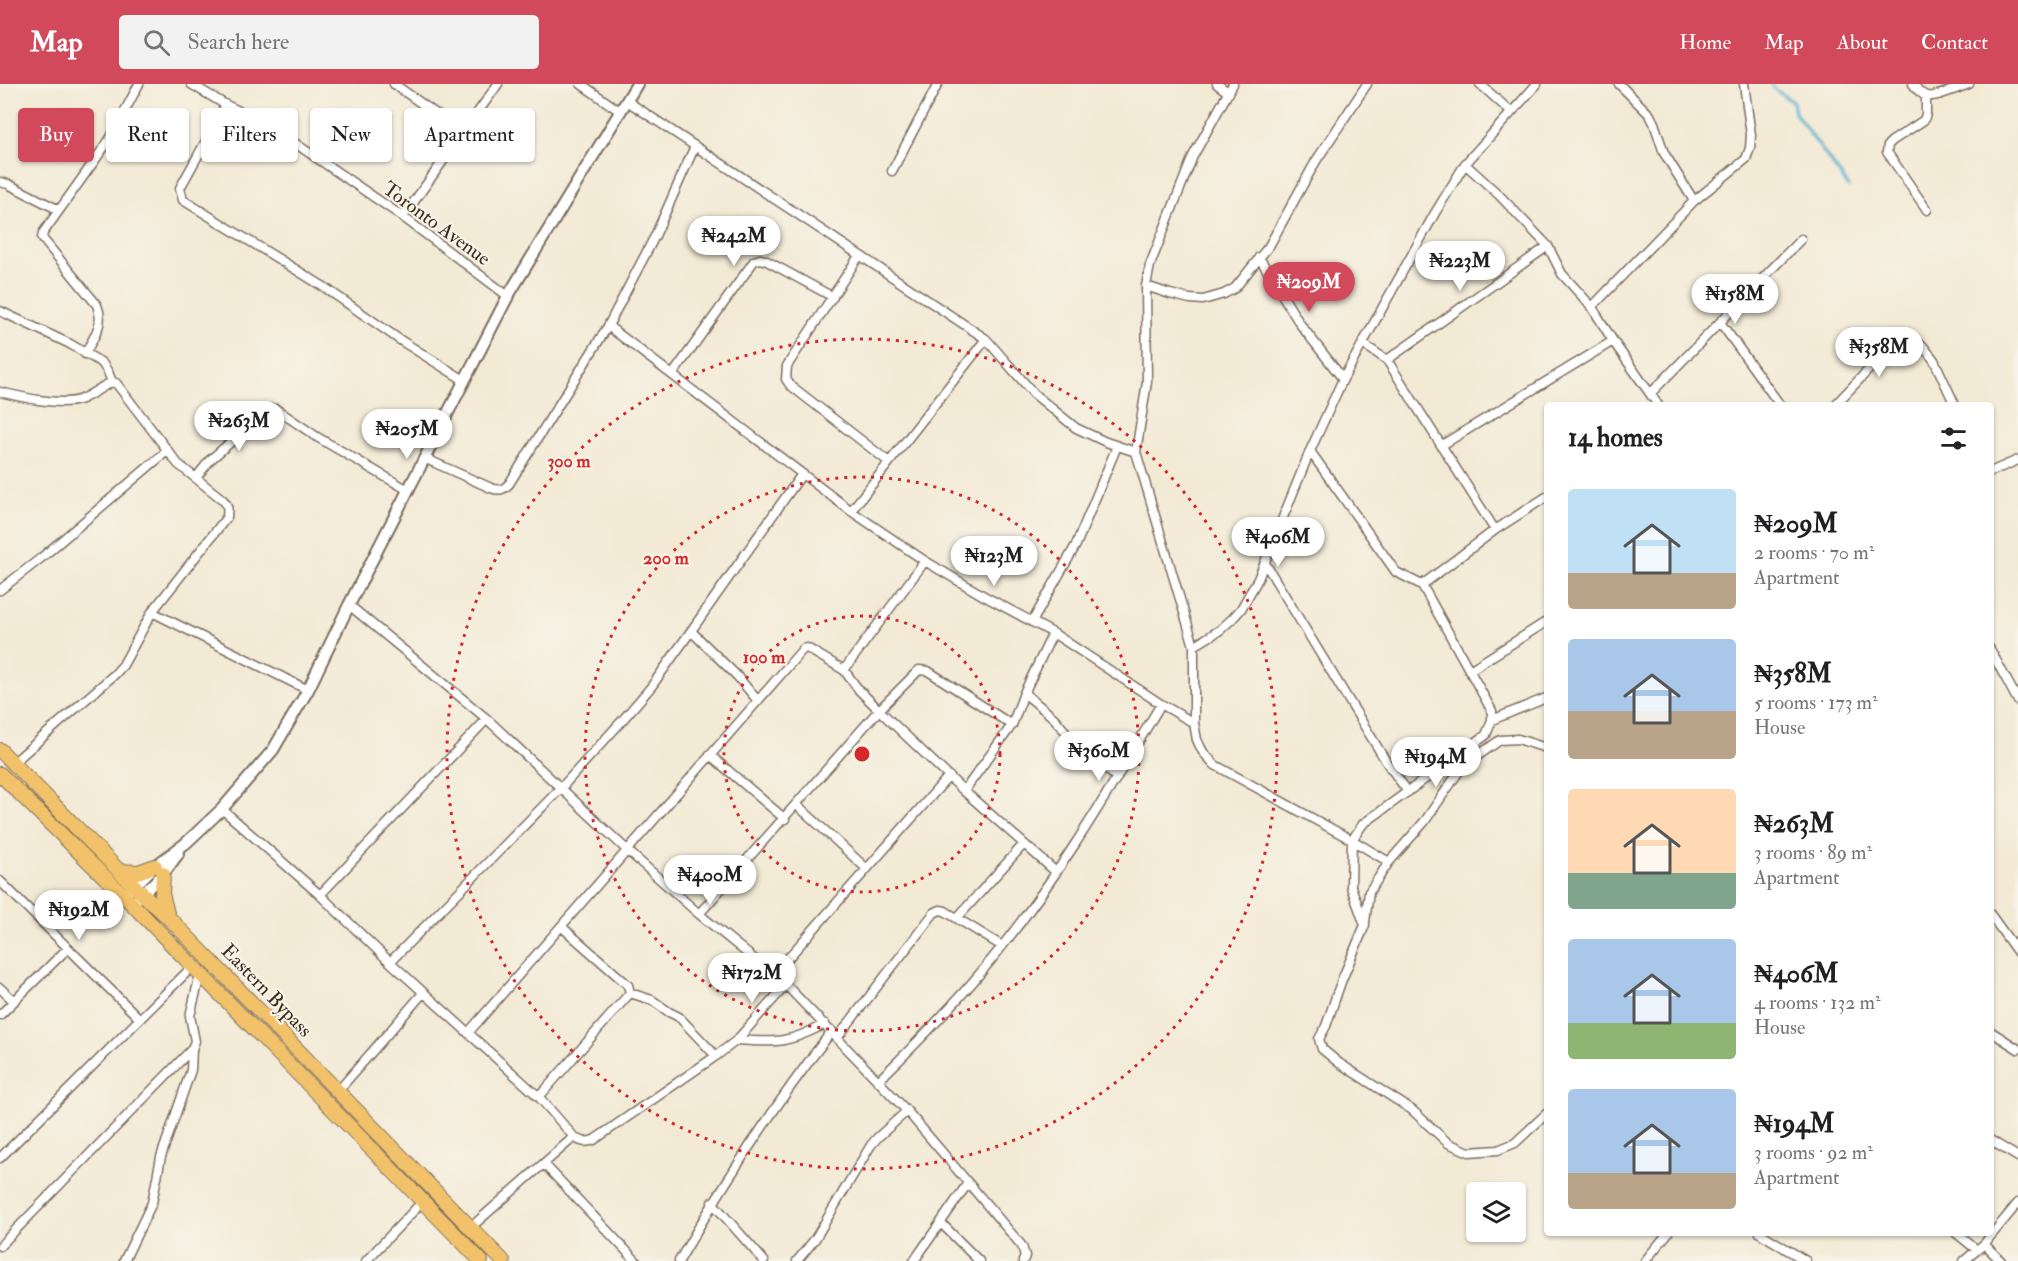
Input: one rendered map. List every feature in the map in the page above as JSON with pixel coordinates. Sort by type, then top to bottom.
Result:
[{"type":"main road","name":"Eastern Bypass","points":[[0,750],[138,890],[168,917],[502,1261]]},
{"type":"main road","name":"Eastern Bypass","points":[[0,774],[128,900],[481,1261]]},
{"type":"main road","points":[[120,871],[159,870],[168,917]]},
{"type":"street","points":[[86,354],[101,321],[97,305],[42,238],[43,233],[110,139],[139,84]]},
{"type":"street","name":"Toronto Avenue","points":[[191,84],[226,105],[259,119],[403,217],[508,296]]},
{"type":"street","points":[[394,84],[428,108]]},
{"type":"street","points":[[481,108],[498,84]]},
{"type":"street","points":[[581,84],[621,112]]},
{"type":"street","points":[[128,900],[222,808],[273,750],[308,690],[508,296],[637,84]]},
{"type":"street","points":[[891,171],[938,84]]},
{"type":"street","points":[[1217,84],[1231,88],[1193,156],[1150,265],[1146,286],[1147,382],[1136,452],[1194,646],[1194,723],[1197,740],[1203,752],[1215,765],[1389,862]]},
{"type":"street","points":[[1146,286],[1190,299],[1203,300],[1224,294],[1245,279],[1277,232],[1316,161],[1367,84]]},
{"type":"street","points":[[1480,84],[1511,111]]},
{"type":"street","points":[[1194,646],[1220,630],[1241,609],[1265,563],[1310,452],[1343,379],[1435,213],[1465,164],[1537,84]]},
{"type":"street","points":[[1619,84],[1650,115],[1664,153],[1694,201]]},
{"type":"street","points":[[1592,307],[1694,201],[1746,159],[1751,135],[1743,84]]},
{"type":"street","points":[[1913,84],[1918,92],[1926,96],[1934,96],[1970,84]]},
{"type":"street","points":[[1926,96],[1924,120],[1892,141],[1888,145],[1887,152],[1927,210]]},
{"type":"street","points":[[627,101],[986,339],[1034,394],[1076,428],[1136,452]]},
{"type":"street","points":[[226,105],[180,188],[183,200],[324,287],[400,340],[464,380]]},
{"type":"street","points":[[424,458],[491,488],[503,489],[509,484],[608,326],[655,236],[695,146]]},
{"type":"street","points":[[403,217],[442,162]]},
{"type":"street","points":[[1465,164],[1499,195],[1548,246],[1562,274],[1592,307],[1656,402]]},
{"type":"street","points":[[0,182],[59,210]]},
{"type":"street","points":[[1650,393],[1801,239]]},
{"type":"street","points":[[1387,360],[1548,246]]},
{"type":"street","points":[[860,256],[787,366],[786,378],[790,385],[889,462]]},
{"type":"street","points":[[1259,257],[1300,324],[1343,379]]},
{"type":"street","points":[[672,374],[754,261],[765,261],[832,297]]},
{"type":"street","points":[[0,311],[102,363],[111,382],[119,386],[166,451],[178,464],[227,504],[227,517],[152,612],[123,665],[13,763]]},
{"type":"street","points":[[1720,322],[1778,402]]},
{"type":"street","points":[[608,326],[851,511],[925,561],[1053,633],[1194,723]]},
{"type":"street","points":[[851,511],[986,339]]},
{"type":"street","points":[[1442,446],[1613,341]]},
{"type":"street","points":[[1838,402],[1876,362],[1903,343],[1922,345],[1934,360],[1954,402]]},
{"type":"street","points":[[1363,344],[1387,360],[1495,530]]},
{"type":"street","points":[[0,392],[18,397],[68,402],[81,399],[111,382]]},
{"type":"street","points":[[196,478],[210,460],[269,409],[276,409],[408,490]]},
{"type":"street","points":[[1032,622],[1076,545],[1117,446]]},
{"type":"street","points":[[0,590],[166,451]]},
{"type":"street","points":[[1310,452],[1396,572],[1422,585],[1492,711],[1492,720],[1486,735],[1363,824],[1352,840],[1351,886],[1365,925]]},
{"type":"street","points":[[1994,470],[2018,460]]},
{"type":"street","points":[[390,962],[561,788],[651,687],[802,474]]},
{"type":"street","points":[[1422,585],[1495,530],[1544,498]]},
{"type":"street","points":[[844,670],[925,561]]},
{"type":"street","points":[[1265,563],[1382,754],[1408,792]]},
{"type":"street","points":[[349,606],[487,719],[628,851],[699,914],[786,985],[908,1111],[1022,1246],[1025,1256],[1023,1261]]},
{"type":"street","points":[[152,612],[308,690]]},
{"type":"street","points":[[1470,670],[1544,623]]},
{"type":"street","points":[[691,631],[738,676],[758,701]]},
{"type":"street","points":[[964,791],[1012,724],[1053,633]]},
{"type":"street","points":[[468,1033],[803,649],[807,648],[844,670],[858,689],[964,791],[1056,872]]},
{"type":"street","points":[[1994,656],[2018,701]]},
{"type":"street","points":[[699,914],[879,710],[914,674],[924,670],[1012,724]]},
{"type":"street","points":[[1024,693],[1054,718],[1070,738],[1117,778]]},
{"type":"street","points":[[1492,720],[1544,699]]},
{"type":"street","points":[[879,1080],[971,984],[1002,946],[1056,872],[1117,778],[1161,704]]},
{"type":"street","points":[[320,895],[487,719]]},
{"type":"street","points":[[1544,747],[1518,739],[1500,741],[1462,767],[1425,821],[1389,862],[1369,892],[1365,925],[1341,982],[1326,1026],[1318,1039],[1322,1049],[1339,1063],[1412,1110],[1448,1143],[1470,1152],[1498,1150],[1515,1143],[1544,1116]]},
{"type":"street","points":[[710,755],[784,819]]},
{"type":"street","points":[[774,974],[949,776]]},
{"type":"street","points":[[797,805],[867,869]]},
{"type":"street","points":[[222,808],[539,1097],[580,1141],[594,1140],[716,1056],[737,1040],[786,985]]},
{"type":"street","points":[[957,918],[1023,845]]},
{"type":"street","points":[[0,881],[140,1019]]},
{"type":"street","points":[[679,1261],[712,1202],[799,1074],[832,1031],[934,913],[940,910],[957,918],[1002,946]]},
{"type":"street","points":[[1994,920],[2018,953]]},
{"type":"street","points":[[561,927],[628,985],[630,993]]},
{"type":"street","points":[[0,1015],[68,948]]},
{"type":"street","points":[[0,1158],[140,1019],[196,971]]},
{"type":"street","points":[[124,1261],[152,1203],[161,1157],[191,1070],[192,1049],[195,1041],[190,1016],[196,971]]},
{"type":"street","points":[[0,988],[14,1001]]},
{"type":"street","points":[[338,1092],[423,993]]},
{"type":"street","points":[[630,993],[652,1000],[679,1017],[716,1056]]},
{"type":"street","points":[[539,1097],[630,993]]},
{"type":"street","points":[[737,1040],[770,1042],[832,1031]]},
{"type":"street","points":[[1994,1034],[2018,1049]]},
{"type":"street","points":[[0,1246],[192,1049]]},
{"type":"street","points":[[797,1261],[815,1239],[871,1145],[908,1111]]},
{"type":"street","points":[[470,1228],[574,1137]]},
{"type":"street","points":[[1994,1142],[2018,1157]]},
{"type":"street","points":[[544,1164],[636,1261]]},
{"type":"street","points":[[914,1261],[968,1183]]},
{"type":"street","points":[[366,1261],[422,1202]]},
{"type":"street","points":[[712,1202],[764,1261]]},
{"type":"street","points":[[1994,1232],[2018,1203]]},
{"type":"street","points":[[941,1223],[979,1261]]},
{"type":"street","points":[[1645,1261],[1666,1236]]},
{"type":"street","points":[[1765,1236],[1806,1261]]},
{"type":"street","points":[[1960,1236],[1977,1250]]},
{"type":"street","points":[[1964,1261],[1991,1236]]},
{"type":"street","points":[[1984,1244],[2001,1261]]},
{"type":"waterway","points":[[1772,84],[1774,89],[1793,102],[1795,113],[1849,187]]}]
